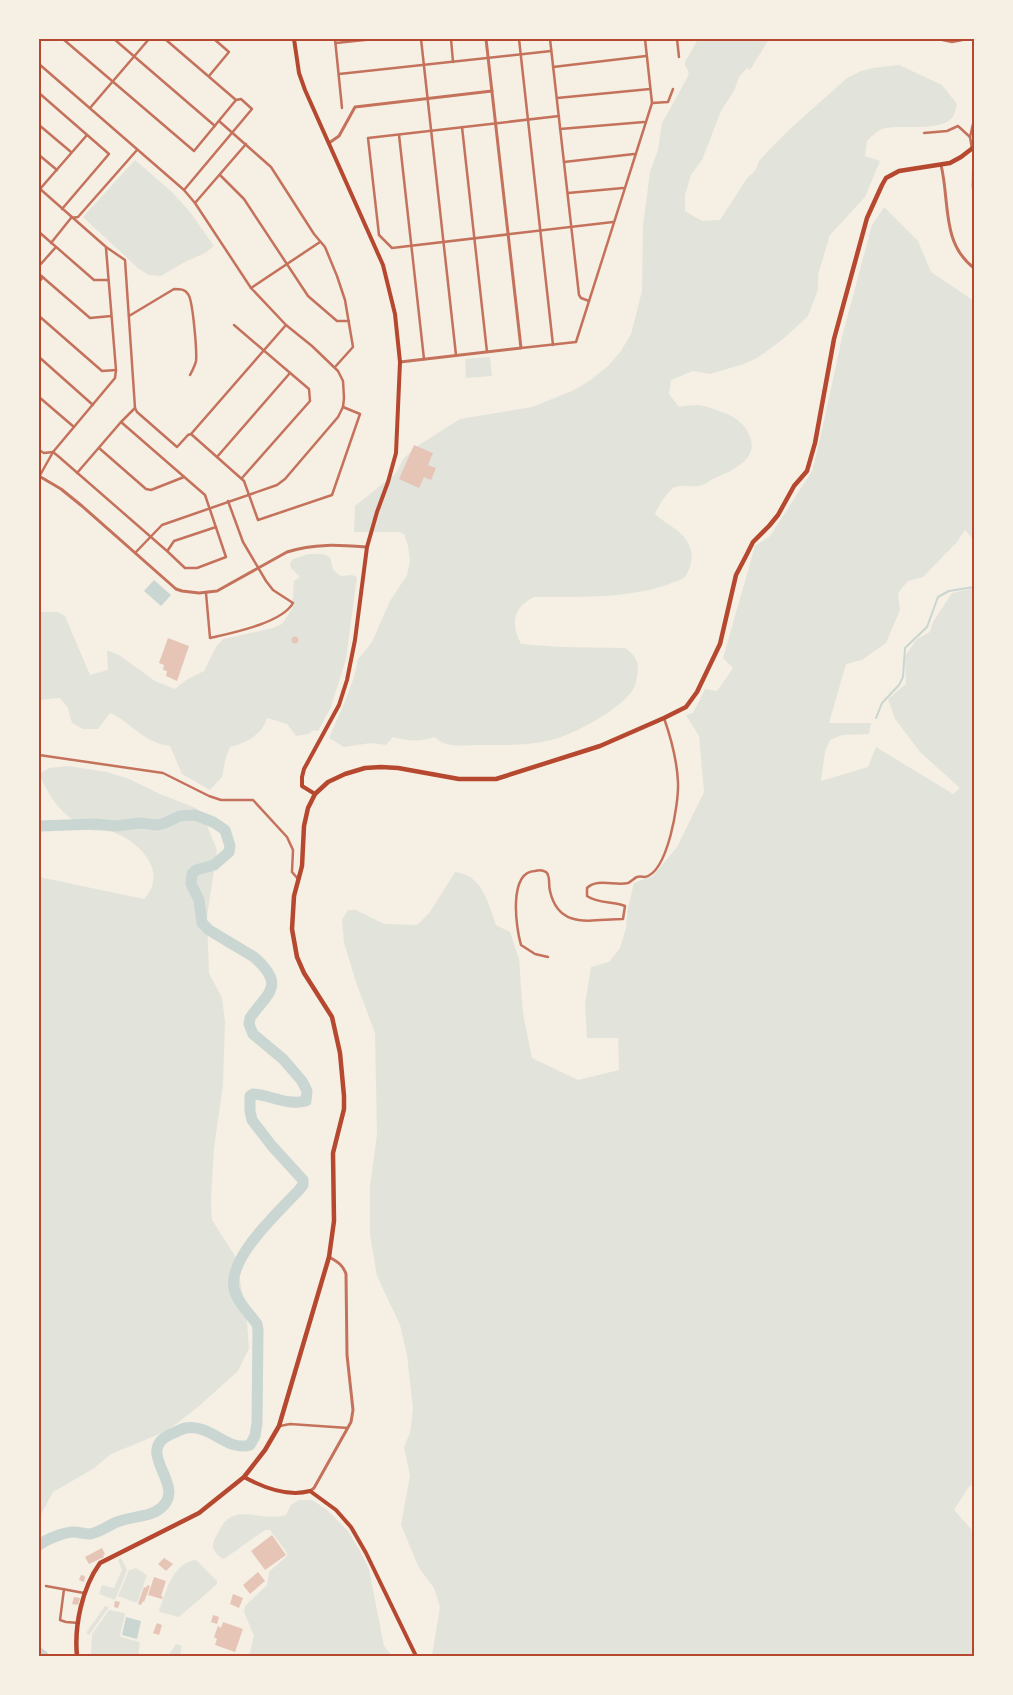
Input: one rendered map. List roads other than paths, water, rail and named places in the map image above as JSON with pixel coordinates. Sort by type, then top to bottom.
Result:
[{"type":"highway","points":[[78,1656],[78,1623],[85,1593],[91,1575],[100,1563],[193,1517],[244,1477],[265,1450],[279,1426],[329,1258],[334,1222],[333,1153],[344,1108],[340,1053],[332,1017],[304,973],[297,957],[292,929],[292,911],[302,866],[304,826],[308,808],[315,794],[328,782],[365,768],[398,768],[458,779],[496,779],[600,746],[686,707],[697,692],[720,644],[736,576],[753,542],[778,515],[794,486],[807,471],[815,443],[834,339],[867,218],[882,185],[886,178],[898,171],[942,165],[961,157],[973,148]]},
{"type":"main road","points":[[294,39],[299,73],[304,90],[383,265],[395,314],[400,362],[396,453],[368,547],[355,640],[347,680],[339,705],[304,769],[302,777],[302,786],[315,794]]},
{"type":"main road","points":[[244,1477],[258,1485],[287,1492],[302,1493],[310,1491],[336,1510],[351,1528],[366,1553],[416,1656]]},
{"type":"street","points":[[63,39],[194,151],[236,100]]},
{"type":"street","points":[[114,39],[215,126]]},
{"type":"street","points":[[90,108],[149,39]]},
{"type":"street","points":[[164,39],[236,100],[241,99],[252,109],[184,190]]},
{"type":"street","points":[[209,76],[229,52],[214,39]]},
{"type":"street","points":[[335,39],[342,108]]},
{"type":"street","points":[[336,43],[374,39]]},
{"type":"street","points":[[421,39],[456,355]]},
{"type":"street","points":[[451,39],[453,62]]},
{"type":"street","points":[[486,39],[521,348]]},
{"type":"street","points":[[519,39],[553,345]]},
{"type":"street","points":[[550,39],[579,295],[581,298],[589,301]]},
{"type":"street","points":[[400,362],[576,342],[644,122],[652,103],[645,39]]},
{"type":"street","points":[[677,39],[679,58]]},
{"type":"street","points":[[938,39],[952,42],[967,39]]},
{"type":"street","points":[[339,74],[552,51]]},
{"type":"street","points":[[554,67],[647,56]]},
{"type":"street","points":[[39,64],[184,190],[195,203],[251,288],[286,325],[335,367],[342,381],[343,407],[331,426],[285,479],[277,485],[249,493],[162,525],[136,553]]},
{"type":"street","points":[[557,98],[650,89]]},
{"type":"street","points":[[652,103],[668,102],[673,89]]},
{"type":"street","points":[[329,143],[339,136],[355,107],[492,90]]},
{"type":"street","points":[[39,93],[109,154],[62,209]]},
{"type":"street","points":[[559,116],[368,138],[379,235],[392,248],[613,222]]},
{"type":"street","points":[[219,121],[278,175],[325,247],[338,276],[353,347],[335,367]]},
{"type":"street","points":[[560,129],[644,122]]},
{"type":"street","points":[[973,124],[970,137],[973,148]]},
{"type":"street","points":[[39,125],[72,152]]},
{"type":"street","points":[[924,133],[947,130],[958,126],[970,137]]},
{"type":"street","points":[[462,127],[487,352]]},
{"type":"street","points":[[86,135],[40,188],[71,218],[125,260],[137,412],[177,447],[191,434],[286,325]]},
{"type":"street","points":[[399,135],[424,359]]},
{"type":"street","points":[[195,203],[246,144]]},
{"type":"street","points":[[51,243],[71,218],[78,217],[137,150]]},
{"type":"street","points":[[564,162],[634,154]]},
{"type":"street","points":[[39,155],[57,170]]},
{"type":"street","points":[[942,165],[953,239],[960,254],[974,268]]},
{"type":"street","points":[[220,176],[244,199],[308,296],[336,321],[349,321]]},
{"type":"street","points":[[568,193],[624,188]]},
{"type":"street","points":[[39,232],[94,280],[108,280]]},
{"type":"street","points":[[251,288],[320,242]]},
{"type":"street","points":[[39,266],[56,247]]},
{"type":"street","points":[[106,247],[116,370],[115,378],[53,452],[39,476],[61,489],[176,589],[188,592],[206,593],[217,590],[232,584],[287,552],[298,548],[329,545],[368,547]]},
{"type":"street","points":[[39,274],[90,318],[111,316]]},
{"type":"street","points":[[39,282],[43,277]]},
{"type":"street","points":[[129,316],[174,289],[182,289],[187,292],[191,302],[196,353],[196,362],[190,375]]},
{"type":"street","points":[[39,316],[102,371],[116,370]]},
{"type":"street","points":[[234,325],[310,389],[310,401],[242,478]]},
{"type":"street","points":[[39,357],[93,405]]},
{"type":"street","points":[[217,457],[290,373]]},
{"type":"street","points":[[39,397],[74,427]]},
{"type":"street","points":[[191,434],[242,478],[258,520],[332,495],[360,414],[343,407]]},
{"type":"street","points":[[78,473],[121,422],[136,408]]},
{"type":"street","points":[[39,450],[44,453],[53,452],[184,568],[197,568],[226,557],[205,496],[121,422]]},
{"type":"street","points":[[99,448],[146,489],[151,490],[184,477]]},
{"type":"street","points":[[206,593],[210,638],[257,627],[288,612],[294,603],[273,590],[266,581],[240,535],[228,501]]},
{"type":"street","points":[[167,551],[174,541],[216,527]]},
{"type":"street","points":[[548,957],[536,954],[521,945],[517,932],[515,900],[525,874],[530,871],[540,870],[546,872],[549,877],[548,886],[555,905],[569,917],[578,921],[623,919],[625,906],[591,899],[587,896],[586,888],[590,885],[598,884],[629,883],[636,877],[646,877],[658,867],[664,858],[674,816],[678,782],[664,718]]},
{"type":"street","points":[[39,755],[163,773],[221,800],[253,800],[288,837],[294,850],[292,872],[298,879]]},
{"type":"street","points":[[310,1491],[314,1488],[348,1428],[352,1410],[348,1370],[346,1274],[340,1264],[329,1258]]},
{"type":"street","points":[[279,1426],[290,1424],[348,1428]]},
{"type":"street","points":[[46,1586],[85,1593]]},
{"type":"street","points":[[64,1589],[60,1620],[78,1623]]},
{"type":"waterway","points":[[974,149],[972,186],[974,194]]},
{"type":"waterway","points":[[876,718],[882,703],[899,685],[903,677],[905,648],[927,627],[938,597],[949,591],[974,587]]},
{"type":"waterway","points":[[39,826],[96,824],[115,826],[140,823],[158,825],[180,816],[195,815],[213,822],[225,830],[230,846],[229,852],[214,865],[196,870],[192,874],[191,884],[199,900],[202,923],[209,930],[254,957],[270,975],[271,989],[250,1018],[249,1024],[253,1034],[283,1059],[302,1081],[307,1091],[306,1101],[299,1102],[253,1094],[250,1096],[252,1120],[272,1146],[303,1180],[303,1185],[299,1190],[268,1222],[247,1249],[234,1276],[235,1293],[257,1324],[258,1330],[257,1423],[255,1436],[250,1445],[234,1445],[211,1433],[195,1428],[186,1428],[169,1435],[160,1442],[157,1451],[158,1460],[169,1490],[168,1499],[161,1508],[151,1514],[122,1520],[100,1531],[87,1534],[65,1533],[39,1545]]},
{"type":"waterway","points":[[39,1653],[43,1656]]}]
